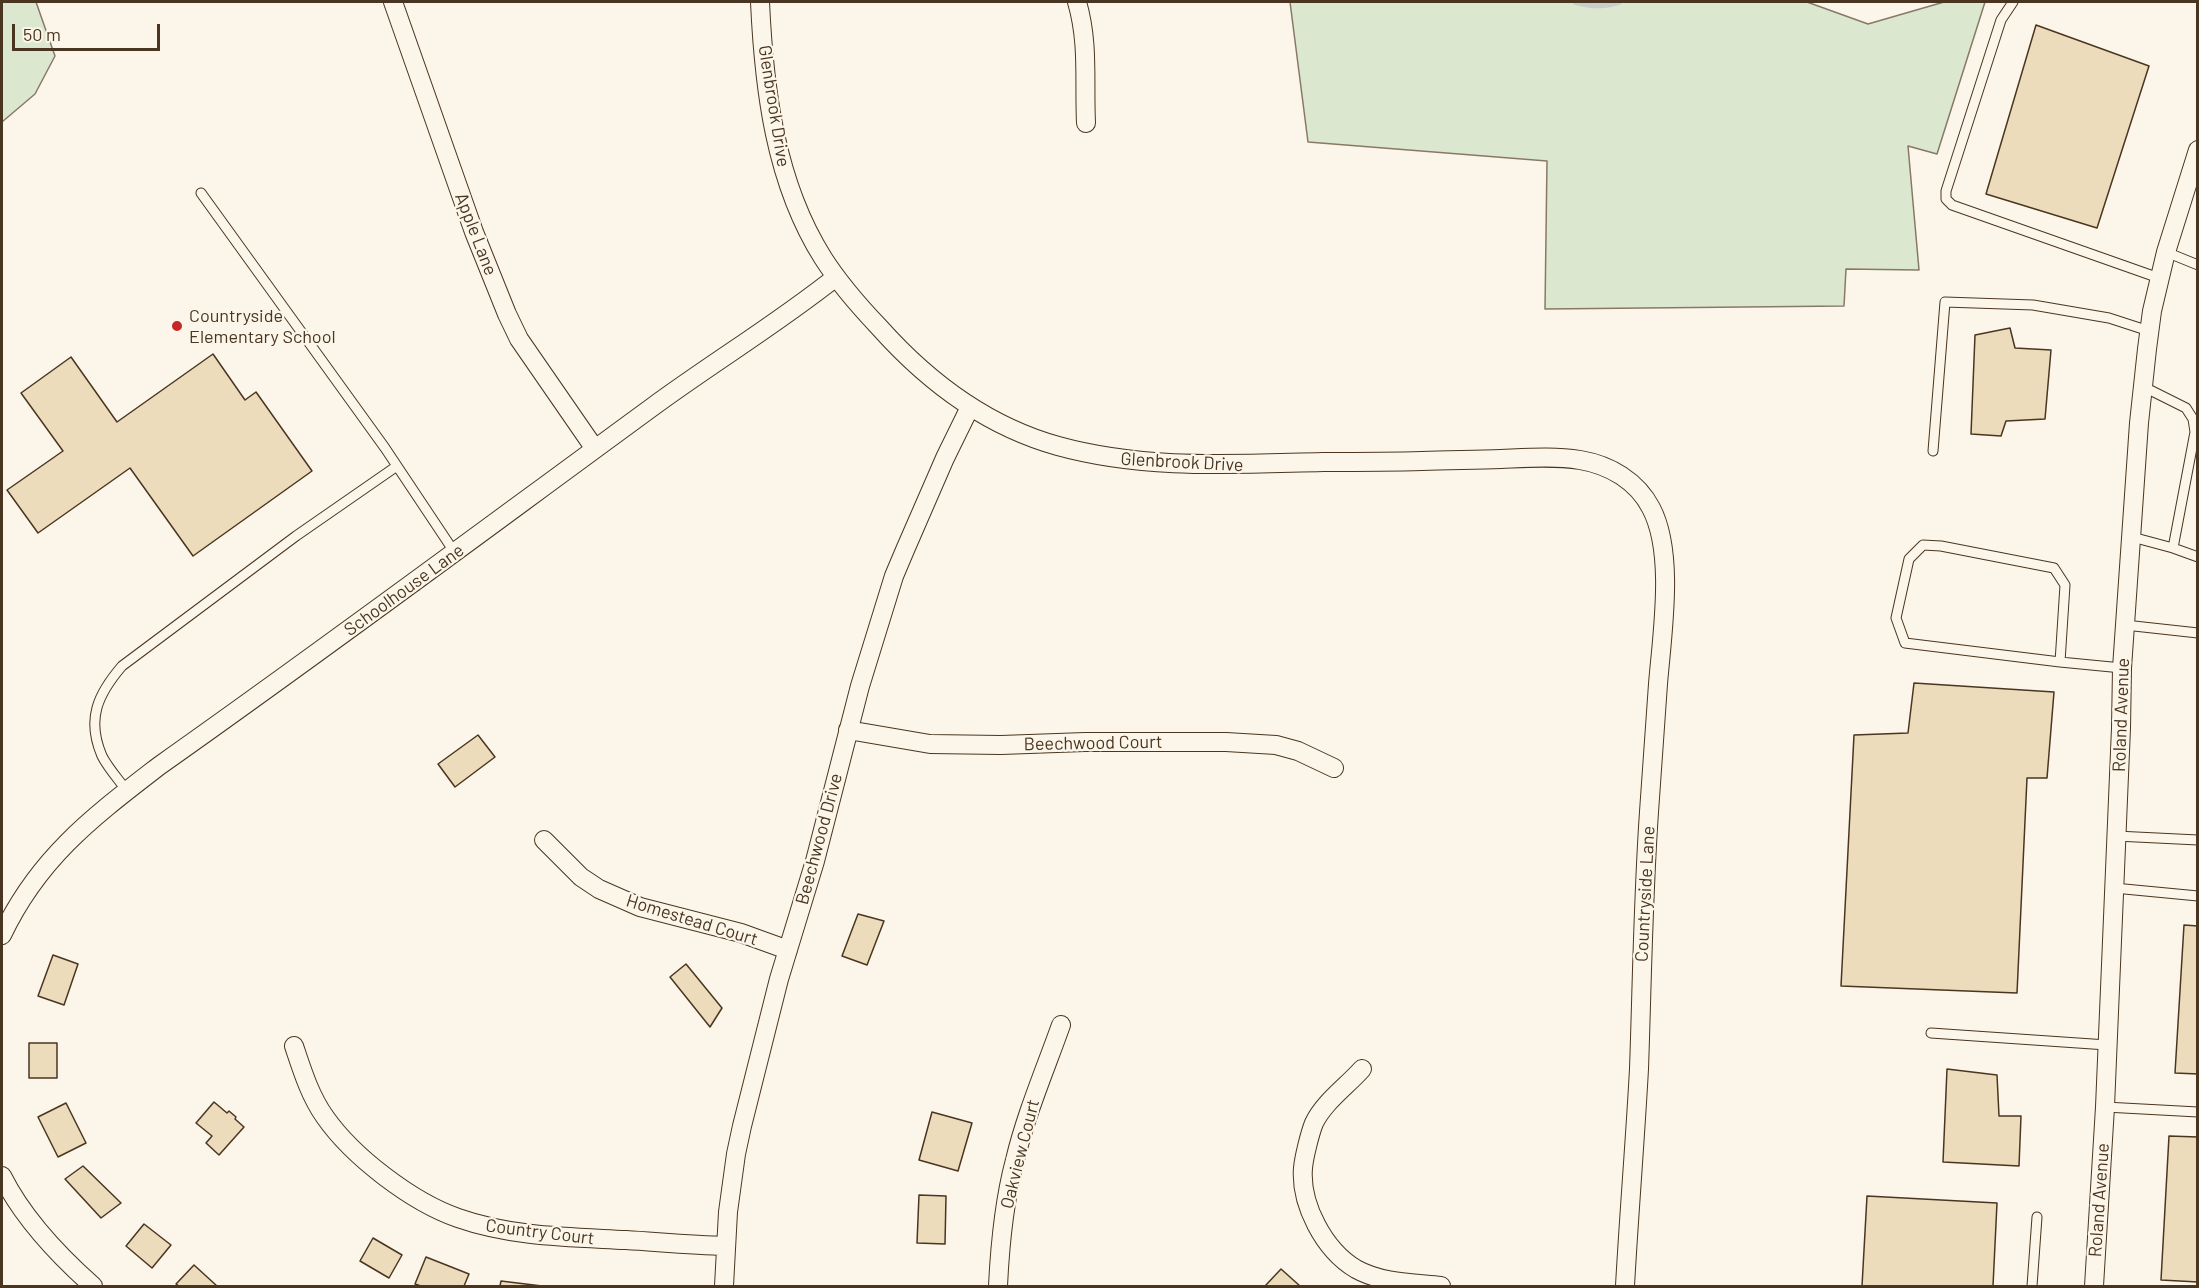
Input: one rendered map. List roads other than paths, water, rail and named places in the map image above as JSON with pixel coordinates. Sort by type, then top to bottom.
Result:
[{"type":"street","name":"Apple Lane","points":[[393,2],[474,232],[511,322],[519,339],[595,449]]},
{"type":"street","name":"Glenbrook Drive","points":[[760,2],[773,126],[787,182],[809,234],[836,277],[896,346],[934,382],[970,407],[1002,425],[1053,445],[1139,462],[1259,465],[1517,458],[1577,459],[1602,465],[1623,476],[1639,489],[1650,504]]},
{"type":"street","points":[[1077,2],[1084,27],[1087,62],[1086,123]]},
{"type":"street","name":"Roland Avenue","points":[[2094,1287],[2108,1044],[2122,668],[2142,386],[2159,278],[2198,150]]},
{"type":"street","name":"Schoolhouse Lane","points":[[2,934],[39,873],[75,834],[127,791],[676,390],[801,305],[836,277]]},
{"type":"street","name":"Beechwood Drive","points":[[724,1287],[728,1212],[736,1154],[788,950],[815,861],[848,730],[894,576],[945,458],[970,407]]},
{"type":"street","name":"Countryside Lane","points":[[1625,1287],[1637,1097],[1646,868],[1663,620],[1662,544],[1657,520],[1650,504]]},
{"type":"street","name":"Beechwood Court","points":[[848,730],[930,744],[1226,742],[1276,745],[1334,768]]},
{"type":"street","name":"Homestead Court","points":[[544,840],[581,877],[599,889],[640,907],[741,933],[788,950]]},
{"type":"street","name":"Oakview Court","points":[[998,1287],[1004,1212],[1014,1162],[1034,1096],[1061,1025]]},
{"type":"street","name":"Country Court","points":[[294,1046],[314,1098],[325,1117],[355,1151],[373,1166],[434,1207],[457,1218],[507,1231],[557,1237],[726,1246]]},
{"type":"street","points":[[1362,1068],[1314,1123],[1303,1167],[1305,1191],[1312,1215],[1323,1236],[1337,1254],[1355,1269],[1376,1277],[1441,1287]]},
{"type":"street","points":[[2,1176],[23,1212],[93,1287]]},
{"type":"lane","points":[[2013,2],[2001,20],[1946,191],[1946,199],[1952,205],[2159,278]]},
{"type":"lane","points":[[201,193],[397,466],[455,553]]},
{"type":"lane","points":[[2166,252],[2198,265]]},
{"type":"lane","points":[[1933,451],[1945,303],[2033,305],[2109,318],[2150,331]]},
{"type":"lane","points":[[2142,386],[2186,408],[2193,419],[2195,432],[2173,548]]},
{"type":"lane","points":[[127,791],[103,756],[96,734],[94,716],[99,697],[107,684],[122,666],[296,536],[397,466]]},
{"type":"lane","points":[[2132,537],[2198,557]]},
{"type":"lane","points":[[2060,662],[2065,585],[2054,568],[1923,544],[1910,559],[1896,618],[1905,643],[2060,662],[2122,668]]},
{"type":"lane","points":[[2126,625],[2198,633]]},
{"type":"lane","points":[[2116,836],[2198,840]]},
{"type":"lane","points":[[2114,888],[2198,896]]},
{"type":"lane","points":[[1931,1033],[2108,1044]]},
{"type":"lane","points":[[2105,1107],[2198,1112]]},
{"type":"lane","points":[[2032,1287],[2037,1217]]},
{"type":"waterway","points":[[1576,2],[1598,5],[1619,2]]},
{"type":"place","name":"Countryside Elementary School","points":[[177,326]]}]
